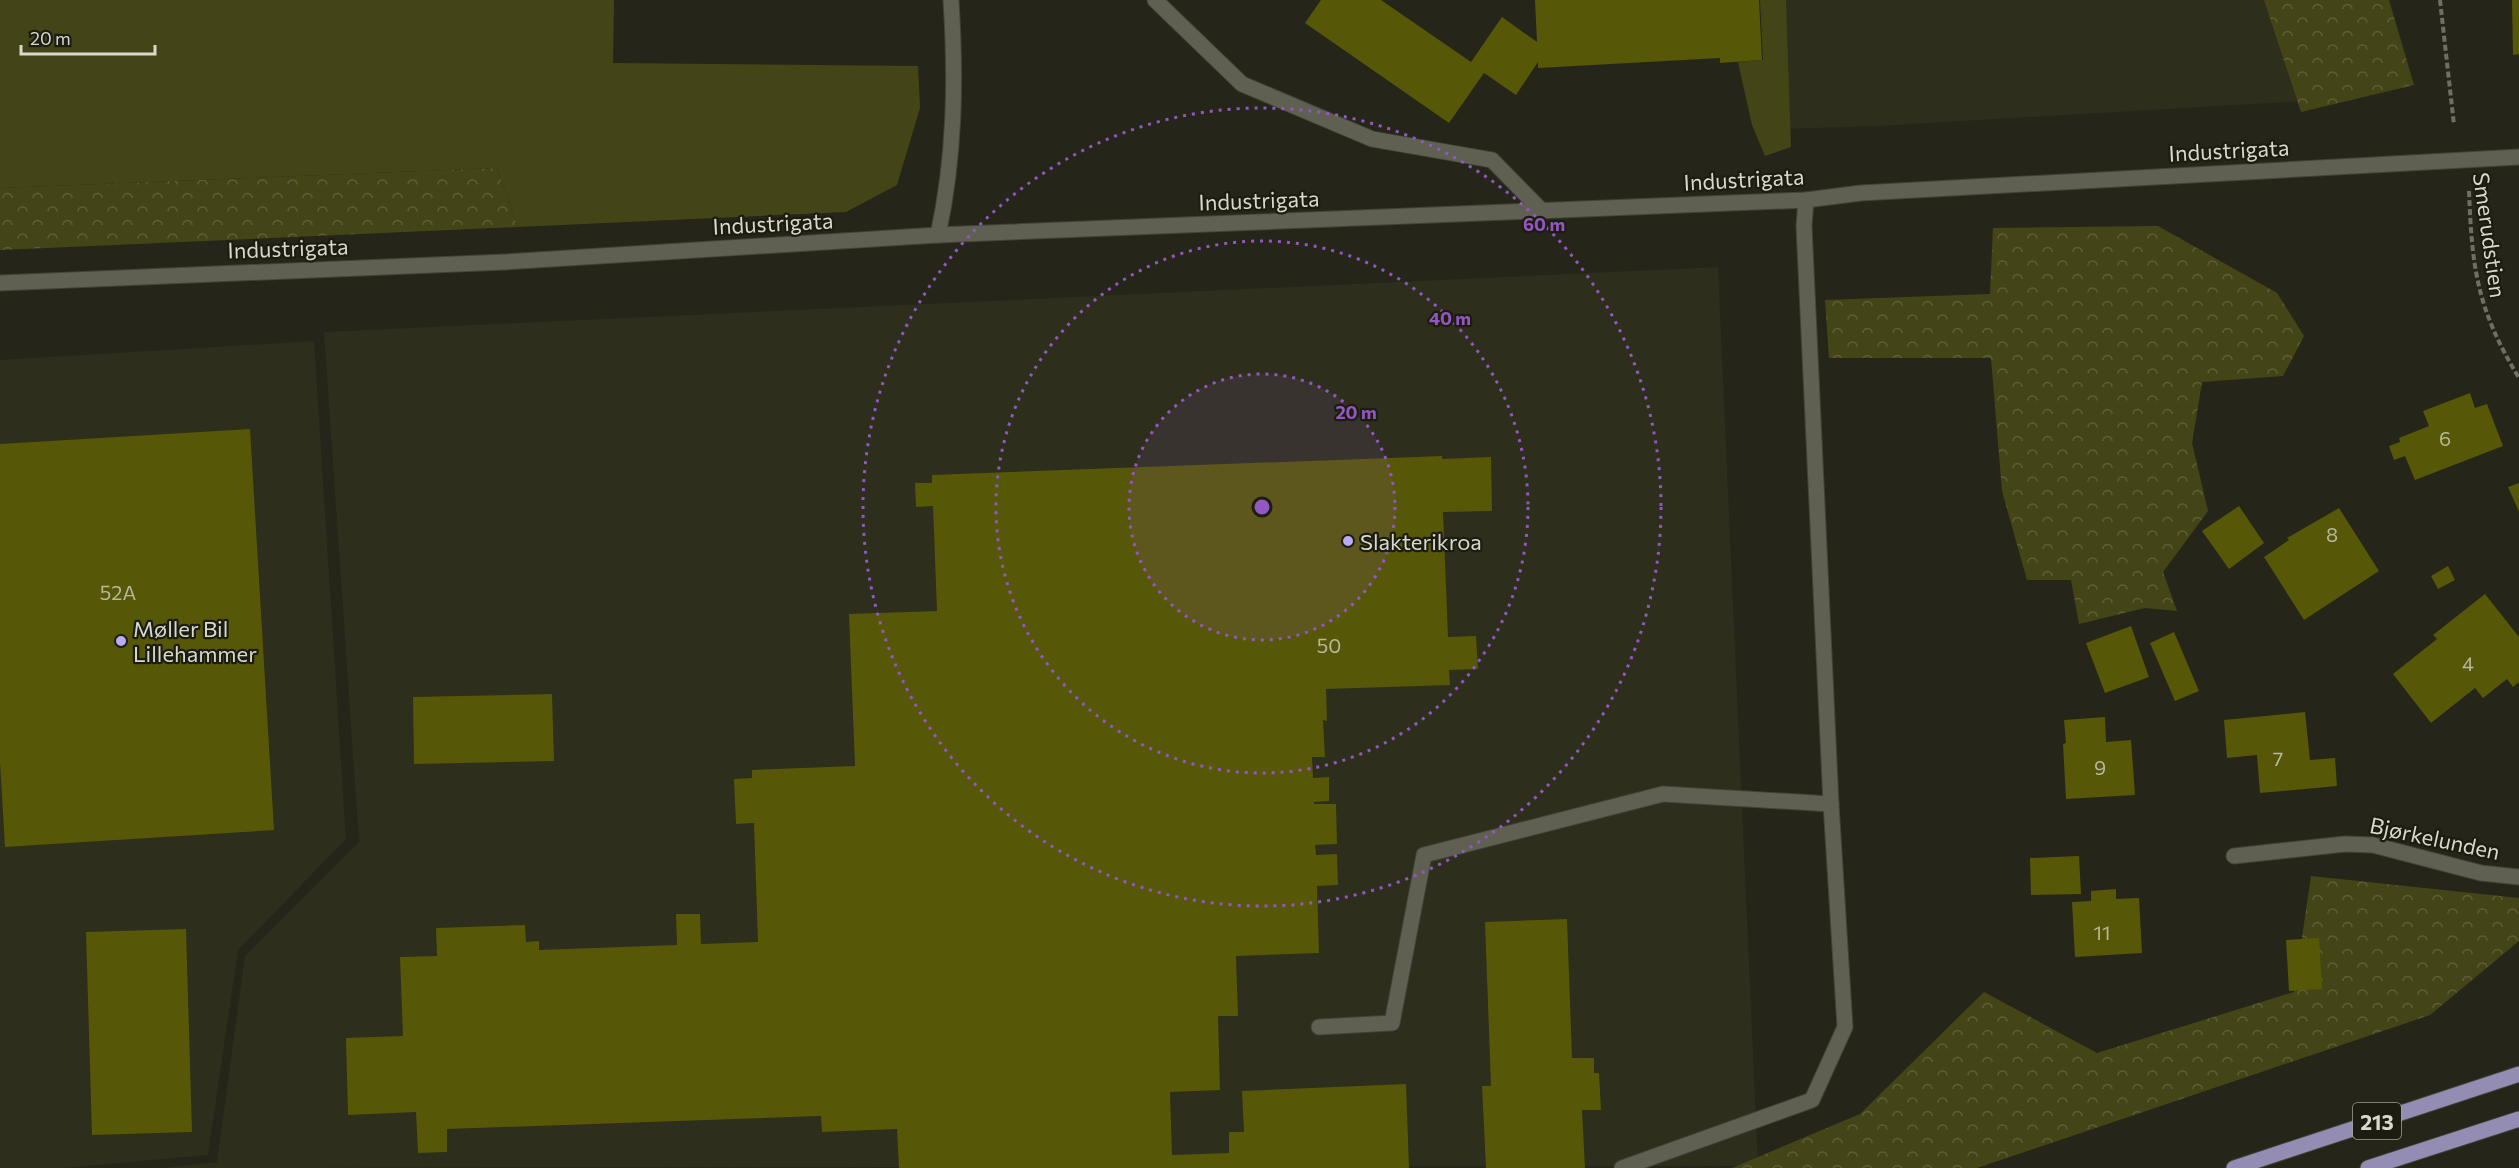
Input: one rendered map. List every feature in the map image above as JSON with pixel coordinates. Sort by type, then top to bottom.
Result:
[{"type":"main road","name":"213","points":[[2234,1168],[2519,1074]]},
{"type":"main road","name":"213","points":[[2368,1168],[2519,1119]]},
{"type":"street","points":[[938,235],[947,197],[955,91],[951,0]]},
{"type":"street","points":[[1155,0],[1242,84],[1372,139],[1492,160],[1542,211]]},
{"type":"street","name":"Industrigata","points":[[0,283],[505,262],[938,235],[1806,200],[1861,193],[2519,157]]},
{"type":"street","points":[[1622,1168],[1812,1100],[1845,1027],[1831,804],[1804,237],[1806,200]]},
{"type":"street","points":[[1319,1027],[1392,1023],[1424,855],[1663,794],[1831,804]]},
{"type":"street","name":"Bjørkelunden","points":[[2234,856],[2345,844],[2373,844],[2481,873],[2519,877]]},
{"type":"path","points":[[2440,0],[2454,125]]},
{"type":"path","name":"Smerudstien","points":[[2462,160],[2468,185],[2476,282],[2483,307],[2504,353],[2519,378]]},
{"type":"shaded area","points":[[1778,0],[2289,0],[2320,100],[1879,126],[1781,129]]},
{"type":"shaded area","points":[[1718,267],[1758,1166],[162,1168],[217,1162],[245,956],[359,842],[324,332]]},
{"type":"shaded area","points":[[314,341],[346,839],[238,950],[208,1155],[65,1168],[0,1168],[0,360]]},
{"type":"green space","points":[[0,0],[614,0],[613,63],[918,66],[920,108],[897,185],[846,212],[518,227],[497,168],[0,188]]},
{"type":"green space","points":[[1760,0],[1786,0],[1791,147],[1765,156],[1752,125],[1738,62],[1763,60]]},
{"type":"green space","points":[[2264,0],[2389,0],[2414,85],[2301,112]]},
{"type":"green space","points":[[497,168],[518,227],[0,250],[0,188]]},
{"type":"green space","points":[[2158,226],[2277,293],[2304,336],[2283,376],[2202,382],[2192,443],[2208,511],[2163,572],[2177,611],[2145,608],[2079,624],[2071,580],[2027,580],[2002,491],[1991,358],[1829,358],[1825,300],[1990,294],[1993,228]]},
{"type":"green space","points":[[2311,876],[2519,898],[2519,941],[2430,1015],[1977,1168],[1732,1168],[1860,1114],[1984,992],[2097,1053],[2294,992]]},
{"type":"building","points":[[1321,0],[1381,0],[1471,62],[1502,17],[1537,42],[1535,0],[1759,0],[1762,60],[1720,63],[1720,58],[1538,68],[1538,62],[1516,95],[1484,73],[1449,123],[1305,23]]},
{"type":"building","points":[[2512,0],[2519,0],[2519,54],[2513,55]]},
{"type":"building","points":[[2470,393],[2475,408],[2487,404],[2503,446],[2415,480],[2405,456],[2394,460],[2389,446],[2400,442],[2399,438],[2429,426],[2423,411]]},
{"type":"building","points":[[250,429],[274,830],[5,847],[0,762],[0,444]]},
{"type":"building","points":[[1442,456],[1442,459],[1491,457],[1492,511],[1443,512],[1448,637],[1476,636],[1478,669],[1449,670],[1450,685],[1326,689],[1327,721],[1323,720],[1325,757],[1312,757],[1313,778],[1329,777],[1329,801],[1314,802],[1314,804],[1336,804],[1337,844],[1315,845],[1316,855],[1337,854],[1338,885],[1317,886],[1319,953],[1236,956],[1238,1016],[1218,1016],[1220,1090],[1170,1092],[1172,1155],[1229,1153],[1229,1132],[1244,1132],[1242,1091],[1406,1084],[1409,1168],[899,1168],[897,1129],[822,1132],[821,1116],[447,1129],[447,1152],[418,1153],[416,1112],[348,1115],[346,1038],[403,1036],[400,957],[437,956],[436,928],[525,925],[526,942],[539,941],[539,950],[677,945],[676,914],[700,914],[701,944],[758,942],[754,823],[736,824],[734,779],[752,778],[752,770],[855,766],[849,614],[937,611],[933,506],[916,507],[915,483],[932,483],[932,475]]},
{"type":"building","points":[[2519,483],[2519,512],[2508,487]]},
{"type":"building","points":[[2239,506],[2264,543],[2229,569],[2202,531]]},
{"type":"building","points":[[2339,508],[2379,571],[2304,620],[2264,557],[2289,540],[2287,538]]},
{"type":"building","points":[[2448,566],[2455,580],[2438,589],[2431,576]]},
{"type":"building","points":[[2485,594],[2519,637],[2519,682],[2513,687],[2507,679],[2483,698],[2475,688],[2431,723],[2393,674],[2437,639],[2433,635]]},
{"type":"building","points":[[2131,626],[2149,677],[2105,693],[2086,643]]},
{"type":"building","points":[[2174,632],[2199,691],[2175,701],[2150,643]]},
{"type":"building","points":[[552,694],[554,761],[414,764],[413,697]]},
{"type":"building","points":[[2305,712],[2310,760],[2335,758],[2337,786],[2260,793],[2257,755],[2227,758],[2224,720]]},
{"type":"building","points":[[2105,717],[2106,742],[2131,740],[2135,795],[2066,799],[2064,720]]},
{"type":"building","points":[[2079,856],[2081,894],[2031,895],[2030,858]]},
{"type":"building","points":[[2116,889],[2116,899],[2139,898],[2142,953],[2075,957],[2072,902],[2091,901],[2091,891]]},
{"type":"building","points":[[1567,919],[1572,1058],[1594,1058],[1594,1073],[1599,1073],[1601,1110],[1582,1110],[1585,1168],[1486,1168],[1482,1086],[1491,1086],[1485,922]]},
{"type":"building","points":[[186,929],[192,1132],[92,1135],[86,932]]},
{"type":"building","points":[[2319,938],[2322,989],[2289,991],[2286,940]]},
{"type":"place","name":"Slakterikroa","points":[[1348,541]]},
{"type":"place","name":"Møller Bil Lillehammer","points":[[121,641]]}]
